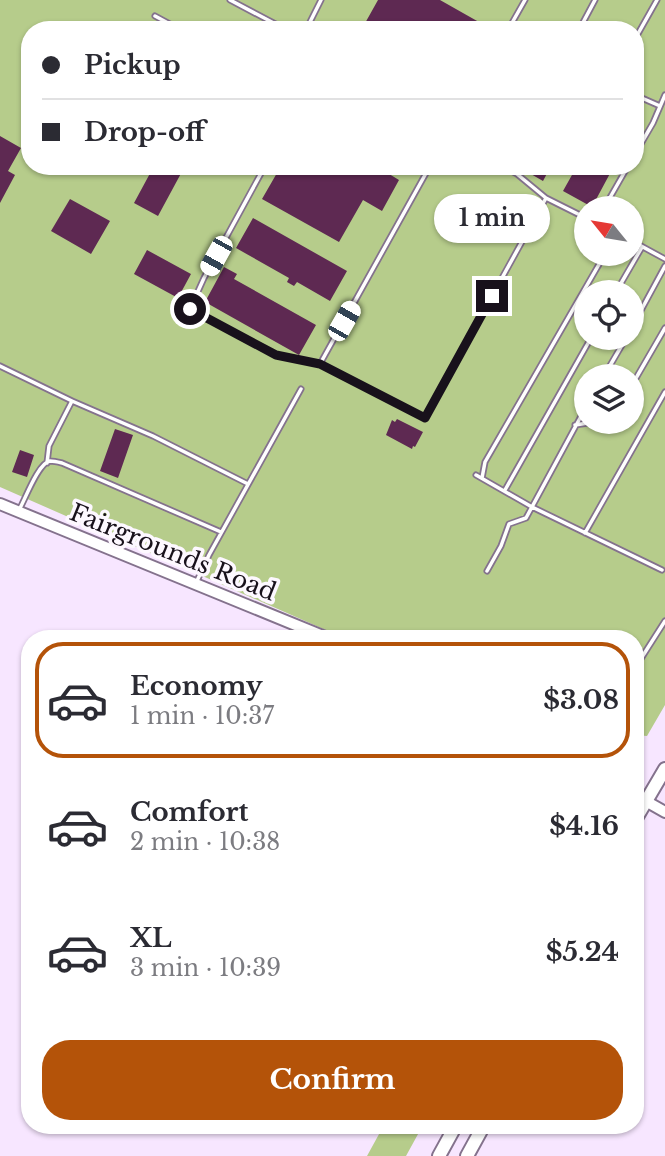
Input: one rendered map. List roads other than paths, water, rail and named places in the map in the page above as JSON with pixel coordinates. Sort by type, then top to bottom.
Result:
[{"type":"main road","name":"Fairgrounds Road","points":[[0,505],[308,630]]},
{"type":"main road","points":[[644,795],[665,769]]},
{"type":"main road","points":[[644,801],[665,812]]},
{"type":"main road","points":[[439,1156],[451,1134]]},
{"type":"main road","points":[[467,1156],[479,1134]]},
{"type":"lane","points":[[230,0],[271,21]]},
{"type":"lane","points":[[310,21],[321,0]]},
{"type":"lane","points":[[513,21],[525,0]]},
{"type":"lane","points":[[584,21],[595,0]]},
{"type":"lane","points":[[644,23],[657,0]]},
{"type":"lane","points":[[155,16],[164,21]]},
{"type":"lane","points":[[644,137],[665,94]]},
{"type":"lane","points":[[644,99],[660,106]]},
{"type":"lane","points":[[260,175],[190,309],[276,355],[320,364],[425,418],[547,198]]},
{"type":"lane","points":[[320,364],[425,175]]},
{"type":"lane","points":[[518,175],[547,198],[574,212]]},
{"type":"lane","points":[[611,196],[623,175]]},
{"type":"lane","points":[[644,248],[665,259]]},
{"type":"lane","points":[[482,478],[485,462],[598,266]]},
{"type":"lane","points":[[644,305],[665,266]]},
{"type":"lane","points":[[644,364],[665,328]]},
{"type":"lane","points":[[505,490],[584,350]]},
{"type":"lane","points":[[0,366],[153,436],[248,484]]},
{"type":"lane","points":[[195,585],[221,532],[301,389]]},
{"type":"lane","points":[[585,533],[665,392]]},
{"type":"lane","points":[[47,463],[49,446],[72,401]]},
{"type":"lane","points":[[487,571],[509,524],[526,519],[574,427]]},
{"type":"lane","points":[[18,512],[38,471],[47,463],[62,463],[221,532]]},
{"type":"lane","points":[[476,475],[532,507],[662,570]]},
{"type":"lane","points":[[644,653],[664,620]]}]
